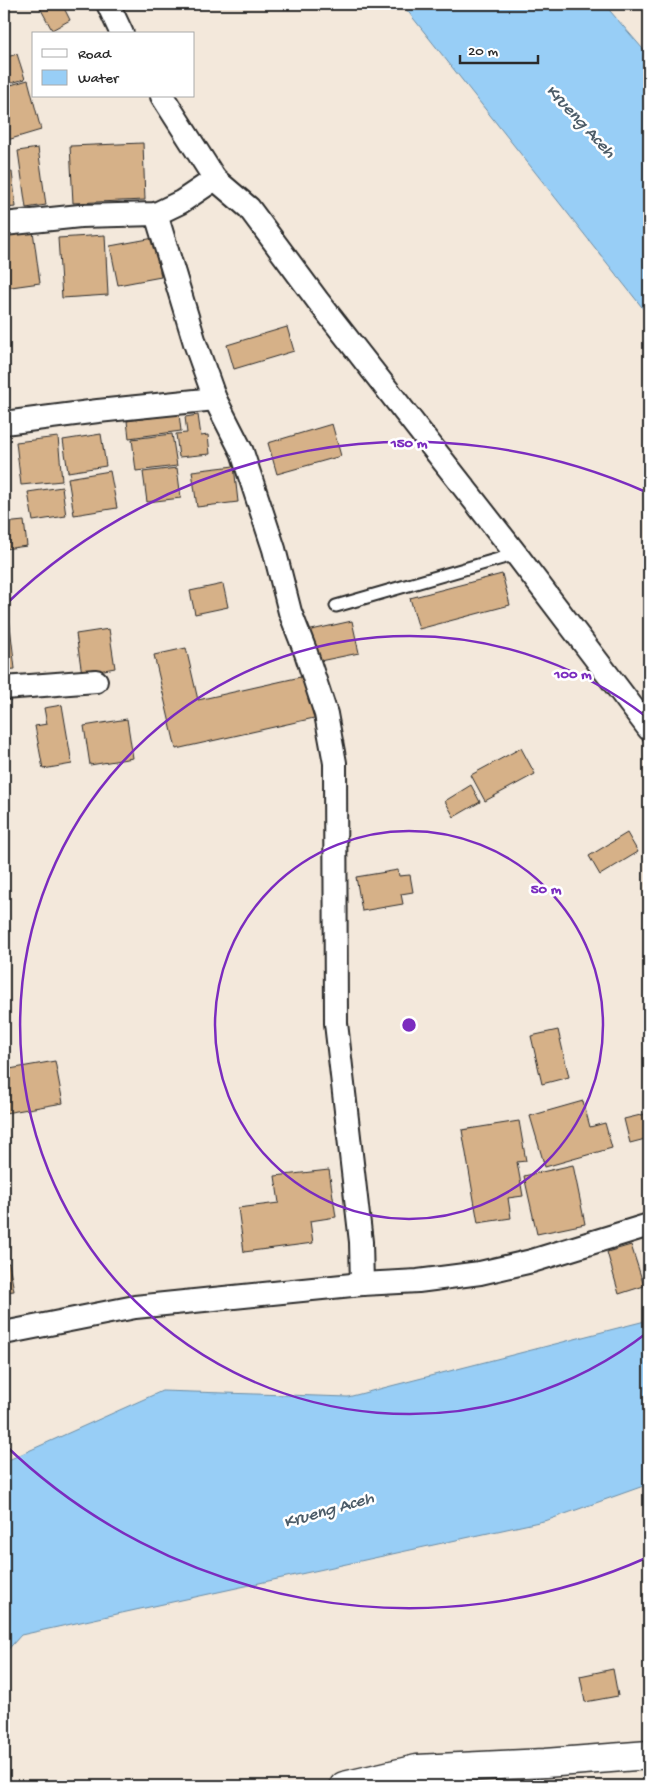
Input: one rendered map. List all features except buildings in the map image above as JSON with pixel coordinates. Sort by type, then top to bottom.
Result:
[{"type":"street","points":[[108,4],[121,32]]},
{"type":"street","points":[[163,98],[215,179],[249,208],[318,301],[516,554],[649,729]]},
{"type":"street","points":[[4,224],[80,216],[156,214],[181,202],[215,179]]},
{"type":"street","points":[[156,214],[195,343],[215,399],[242,452],[271,540],[290,612],[326,714],[335,763],[336,1023],[361,1242],[362,1284]]},
{"type":"street","points":[[4,423],[215,399]]},
{"type":"street","points":[[4,688],[96,682]]},
{"type":"street","points":[[4,1333],[135,1307],[362,1284],[418,1281],[480,1273],[532,1262],[649,1225]]},
{"type":"street","points":[[344,1786],[417,1769],[545,1763],[649,1755]]},
{"type":"lane","points":[[336,606],[516,554]]},
{"type":"water","name":"Krueng Aceh","points":[[402,4],[604,4],[649,56],[649,316]]},
{"type":"water","name":"Krueng Aceh","points":[[649,1320],[649,1484],[548,1520],[21,1635],[4,1654],[4,1462],[162,1391],[348,1397]]}]
